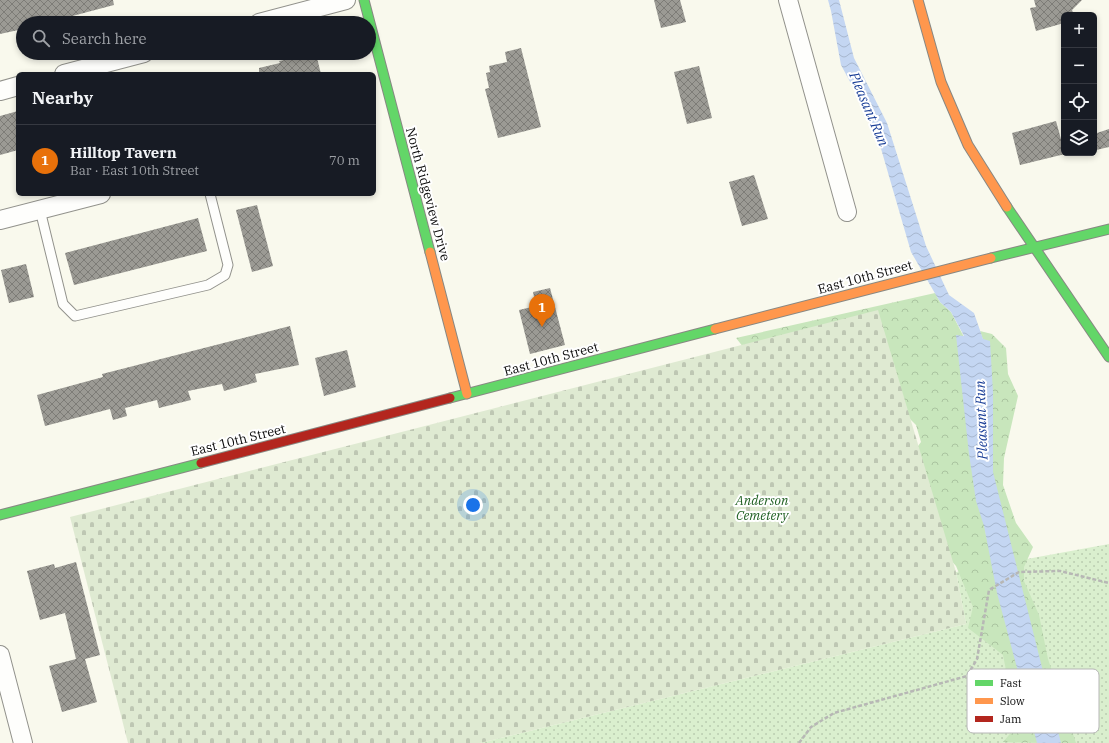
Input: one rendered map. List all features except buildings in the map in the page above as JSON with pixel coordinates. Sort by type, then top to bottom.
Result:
[{"type":"main road","name":"North Ridgeview Drive","points":[[364,0],[368,16]]},
{"type":"main road","points":[[918,0],[941,82],[960,129],[986,176],[1036,247],[1109,357]]},
{"type":"main road","name":"North Ridgeview Drive","points":[[376,46],[467,394]]},
{"type":"main road","name":"East 10th Street","points":[[0,515],[880,286],[1109,228]]},
{"type":"street","points":[[285,16],[346,0]]},
{"type":"street","points":[[788,0],[847,212]]},
{"type":"street","points":[[72,72],[117,60]]},
{"type":"street","points":[[0,91],[16,87]]},
{"type":"street","points":[[0,220],[93,196]]},
{"type":"street","points":[[0,655],[23,743]]},
{"type":"lane","points":[[40,210],[63,304],[75,316],[208,285],[225,275],[228,265],[211,196]]},
{"type":"path","points":[[971,669],[977,659],[990,590],[1019,572],[1060,571],[1109,583]]},
{"type":"path","points":[[799,743],[811,727],[834,713],[967,676]]},
{"type":"green space","points":[[935,293],[940,302],[951,312],[966,341],[986,535],[1023,669],[1006,669],[1003,655],[968,628],[973,607],[956,566],[947,556],[907,461],[921,442],[916,425],[880,389],[748,353],[736,338]]},
{"type":"green space","name":"Anderson Cemetery","points":[[878,310],[956,572],[966,624],[480,743],[128,743],[70,517]]},
{"type":"green space","points":[[980,331],[992,334],[1006,348],[1008,374],[1018,396],[1004,458],[1003,485],[1016,523],[1033,547],[1024,567],[1024,581],[1039,615],[1051,669],[1035,669],[996,530],[984,343]]},
{"type":"green space","points":[[1109,544],[1109,743],[480,743],[966,624],[956,572]]},
{"type":"green space","points":[[1011,733],[1040,733],[1043,743],[1003,742]]},
{"type":"green space","points":[[1053,733],[1073,733],[1076,743],[1056,743]]},
{"type":"water","name":"Pleasant Run","points":[[828,0],[839,0],[854,58],[887,123],[926,246],[949,295],[974,313],[983,339],[990,341],[993,392],[993,472],[1042,669],[1017,669],[997,593],[984,526],[976,501],[969,454],[956,335],[964,336],[951,312],[940,302],[911,252],[875,128],[841,65]]},
{"type":"water","name":"Pleasant Run","points":[[1034,733],[1058,733],[1061,743],[1037,743]]},
{"type":"traffic: fast","points":[[364,0],[368,16]]},
{"type":"traffic: fast","points":[[376,46],[430,252]]},
{"type":"traffic: fast","points":[[1007,207],[1109,357]]},
{"type":"traffic: fast","points":[[991,258],[1109,229]]},
{"type":"traffic: fast","points":[[450,398],[715,329]]},
{"type":"traffic: fast","points":[[0,515],[201,463]]},
{"type":"traffic: slow","points":[[918,0],[941,82],[968,145],[1007,207]]},
{"type":"traffic: slow","points":[[430,252],[467,394]]},
{"type":"traffic: slow","points":[[715,329],[991,258]]},
{"type":"traffic: jam","points":[[201,463],[450,398]]},
{"type":"place","name":"Hilltop Tavern","points":[[542,327]]}]
